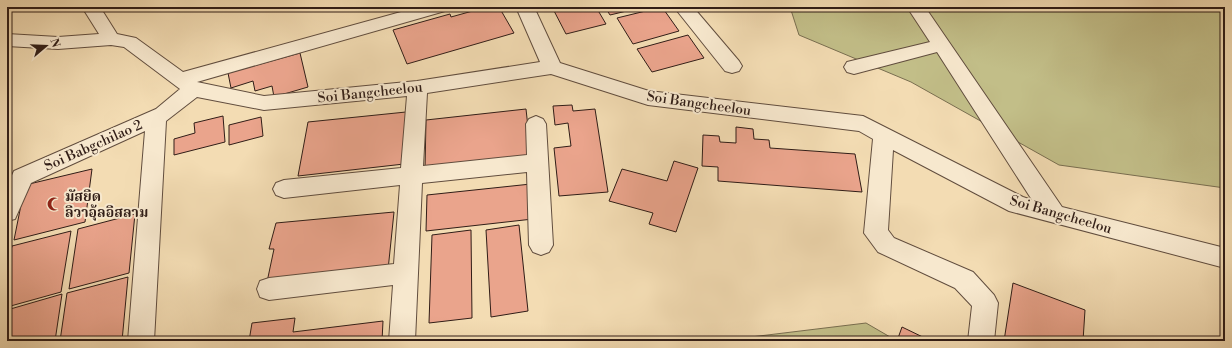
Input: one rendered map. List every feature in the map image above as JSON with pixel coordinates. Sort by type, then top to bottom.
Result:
[{"type":"street","points":[[91,7],[111,39]]},
{"type":"street","points":[[188,84],[440,7]]},
{"type":"street","points":[[525,7],[552,67]]},
{"type":"street","points":[[683,7],[732,66]]},
{"type":"street","points":[[916,7],[1054,214]]},
{"type":"street","name":"Soi Bangcheelou","points":[[7,40],[58,43],[111,39],[129,42],[188,84],[264,103],[417,88],[552,67],[648,98],[863,124],[1017,204],[1225,258]]},
{"type":"street","points":[[854,67],[942,45]]},
{"type":"street","name":"Soi Babgchilao 2","points":[[7,210],[22,177],[163,114],[188,84]]},
{"type":"street","points":[[402,341],[417,88]]},
{"type":"street","points":[[141,341],[156,117]]},
{"type":"street","points":[[536,124],[540,245]]},
{"type":"street","points":[[884,135],[876,233],[886,245],[964,280],[985,303],[980,341]]},
{"type":"street","points":[[284,189],[538,162]]},
{"type":"street","points":[[269,289],[405,273]]},
{"type":"shaded area","points":[[790,7],[1225,7],[1225,188],[1059,165],[911,82],[799,35]]},
{"type":"shaded area","points":[[866,323],[897,341],[718,341]]},
{"type":"building","points":[[487,7],[499,7],[514,33],[407,64],[393,30],[450,14],[451,17]]},
{"type":"building","points":[[552,7],[596,7],[606,24],[566,34]]},
{"type":"building","points":[[605,7],[634,7],[635,9],[610,15]]},
{"type":"building","points":[[662,7],[679,31],[633,44],[617,18]]},
{"type":"building","points":[[688,35],[704,58],[652,72],[637,49]]},
{"type":"building","points":[[300,53],[308,87],[274,97],[272,86],[255,91],[253,81],[231,88],[228,73]]},
{"type":"building","points":[[572,105],[573,111],[595,109],[608,192],[559,196],[554,148],[571,146],[568,123],[555,125],[553,106]]},
{"type":"building","points":[[526,109],[531,155],[425,168],[426,120]]},
{"type":"building","points":[[406,112],[404,164],[298,176],[308,122]]},
{"type":"building","points":[[223,116],[225,142],[174,155],[174,139],[195,133],[194,123]]},
{"type":"building","points":[[261,117],[263,136],[229,145],[229,125]]},
{"type":"building","points":[[736,127],[753,129],[754,139],[769,140],[770,148],[855,154],[862,192],[718,181],[718,167],[702,166],[703,135],[719,136],[720,142],[736,143]]},
{"type":"building","points":[[674,161],[698,168],[676,232],[649,224],[653,213],[609,201],[622,169],[667,181]]},
{"type":"building","name":"มัสยิด ลิวาอุ้ลอิสลาม","points":[[92,169],[85,222],[14,240],[25,185]]},
{"type":"building","points":[[531,184],[533,219],[426,231],[427,195]]},
{"type":"building","points":[[394,212],[388,270],[267,282],[274,249],[269,249],[276,223]]},
{"type":"building","points":[[135,214],[129,273],[69,289],[78,229]]},
{"type":"building","points":[[519,225],[528,311],[491,317],[486,230]]},
{"type":"building","points":[[471,230],[472,318],[429,323],[432,235]]},
{"type":"building","points":[[71,231],[61,292],[7,307],[7,269],[12,246]]},
{"type":"building","points":[[128,277],[122,341],[60,341],[67,293]]},
{"type":"building","points":[[1013,283],[1085,310],[1083,341],[1004,341]]},
{"type":"building","points":[[62,294],[55,341],[7,341],[7,310]]},
{"type":"building","points":[[295,318],[293,332],[383,321],[382,341],[249,341],[252,323]]},
{"type":"building","points":[[902,327],[931,341],[897,341]]},
{"type":"place","name":"มัสยิด ลิวาอุ้ลอิสลาม","points":[[54,204]]}]
